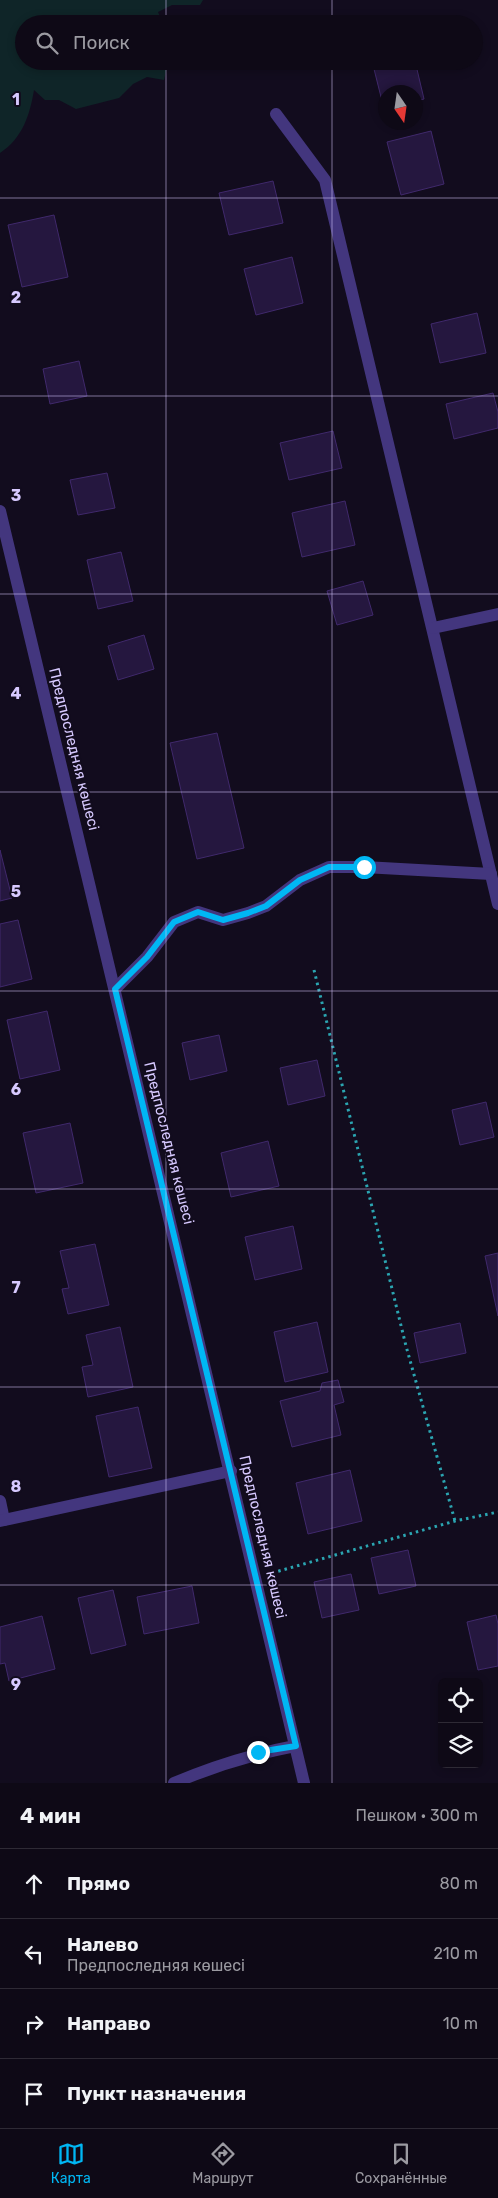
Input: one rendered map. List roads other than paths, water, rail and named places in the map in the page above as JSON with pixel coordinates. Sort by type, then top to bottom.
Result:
[{"type":"street","points":[[276,114],[325,180],[498,904]]},
{"type":"street","name":"Предпоследняя көшесі","points":[[0,511],[231,1471],[304,1783]]},
{"type":"street","points":[[433,628],[498,614]]},
{"type":"street","points":[[115,989],[147,957],[174,922],[198,912],[223,920],[248,913],[266,906],[300,880],[329,867],[364,867],[491,874]]},
{"type":"street","points":[[0,1501],[2,1520],[231,1471]]},
{"type":"street","points":[[174,1783],[204,1770],[258,1752],[296,1746]]}]
